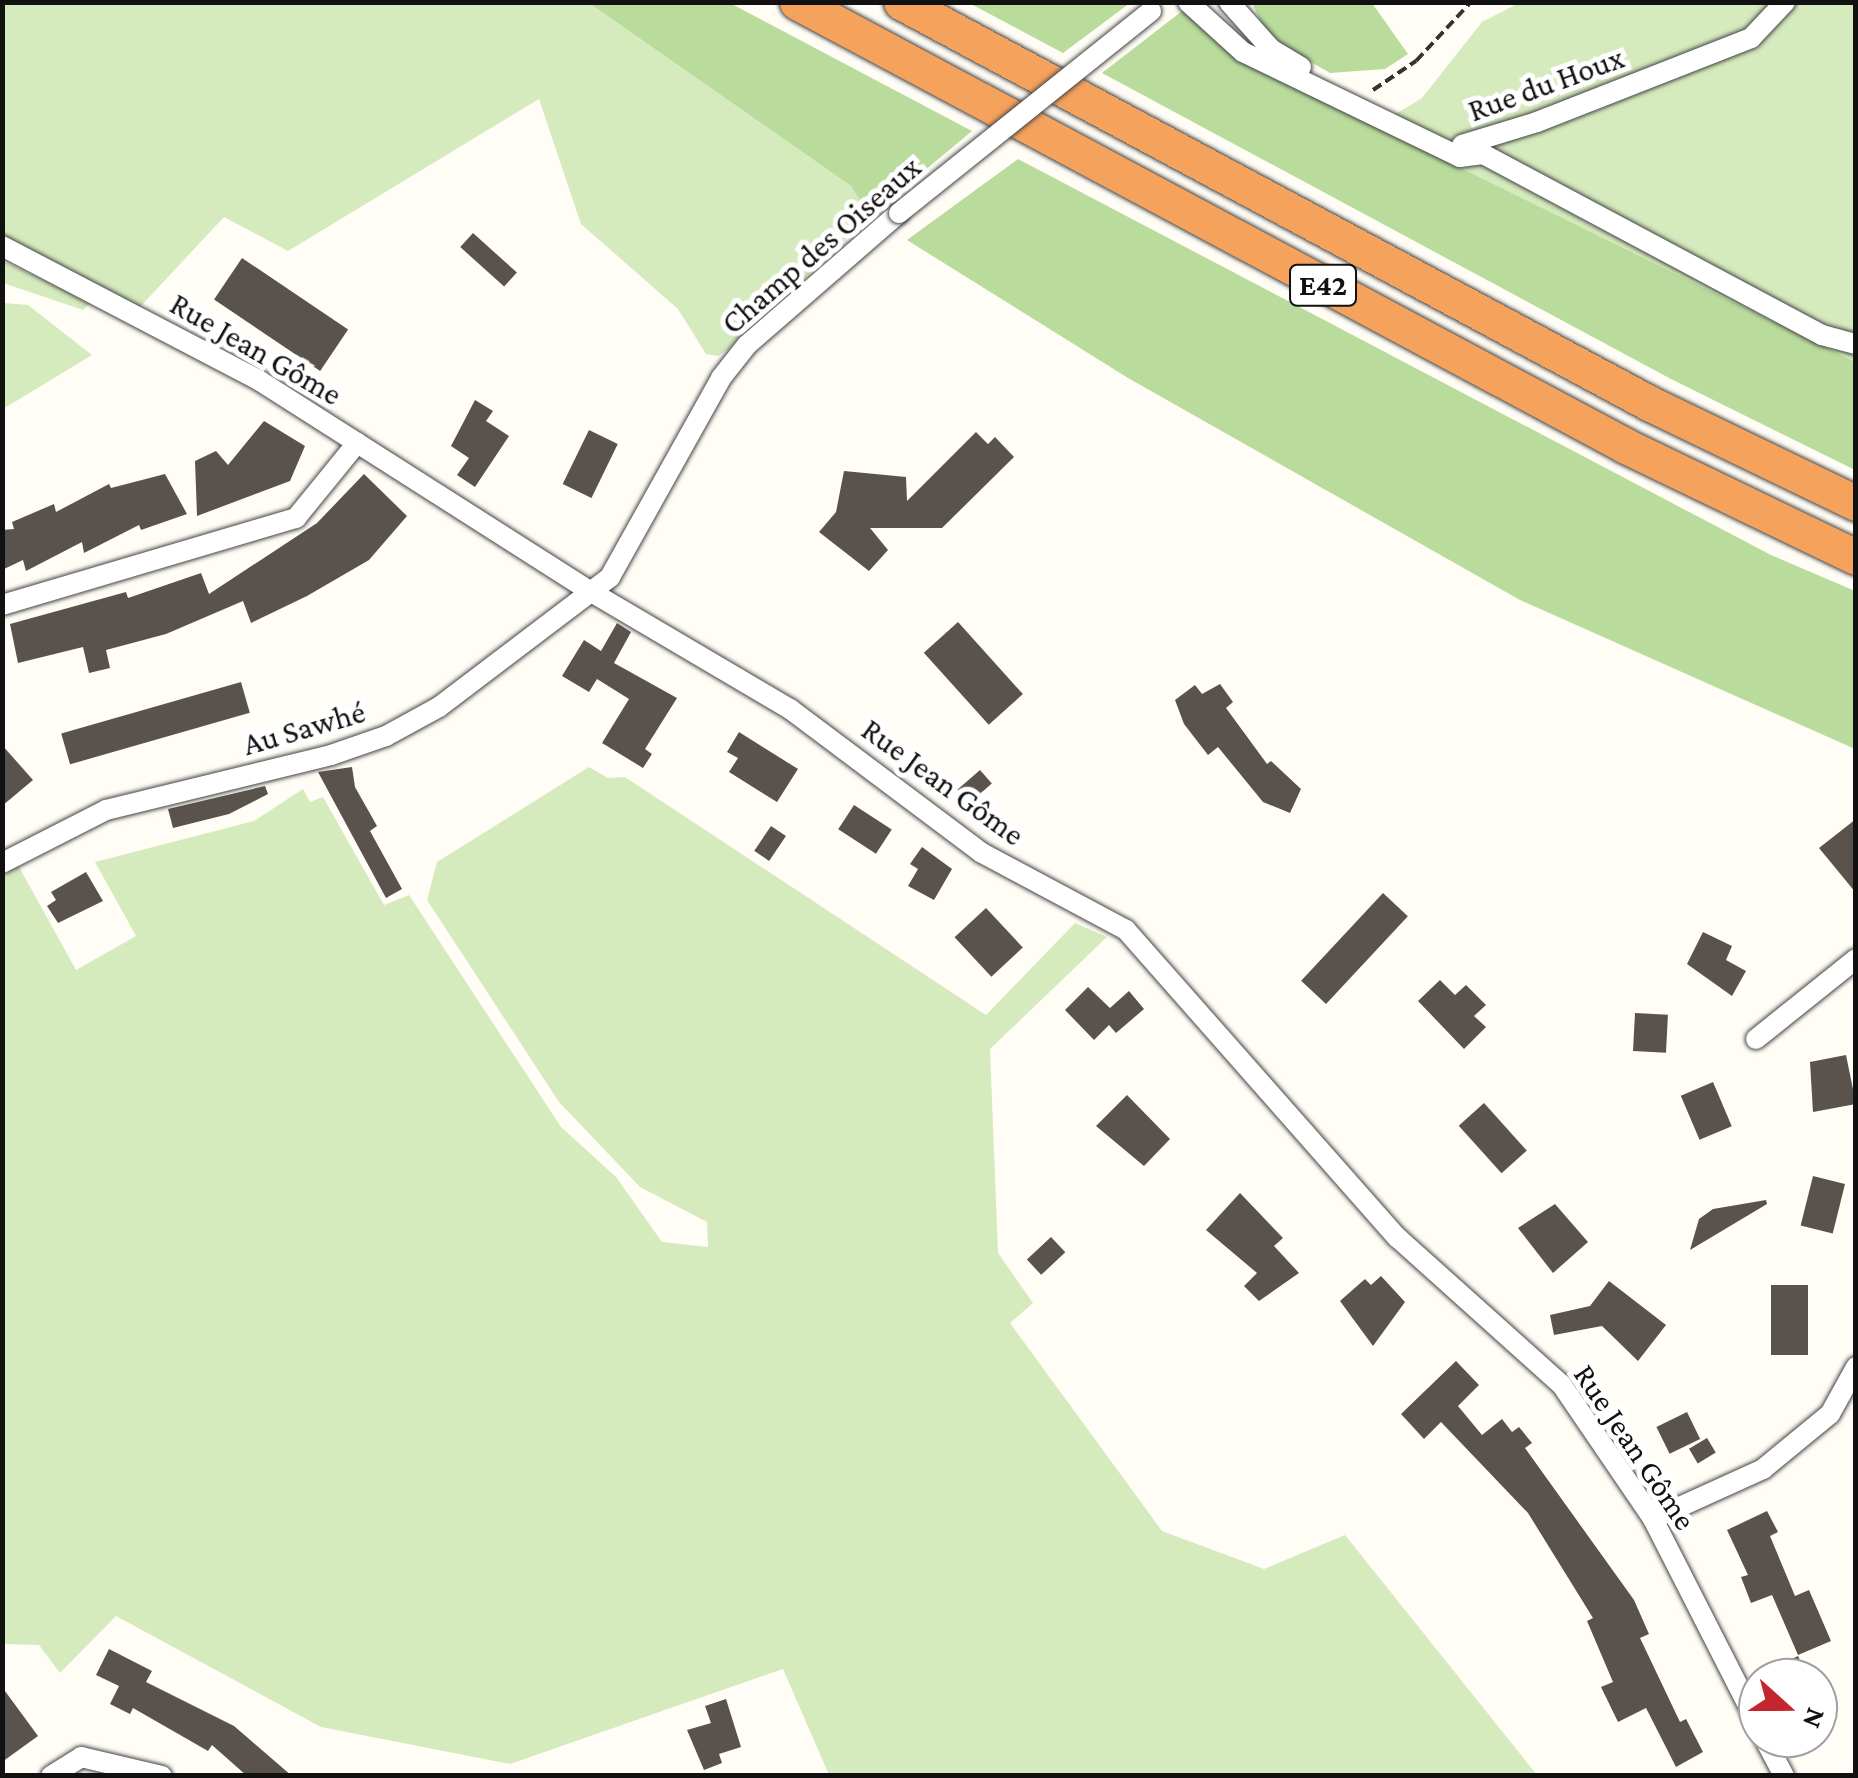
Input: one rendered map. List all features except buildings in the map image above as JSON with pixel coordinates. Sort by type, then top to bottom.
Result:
[{"type":"highway","name":"E42","points":[[797,2],[1593,428],[1856,557]]},
{"type":"highway","name":"E42","points":[[901,2],[1649,404],[1856,504]]},
{"type":"street","points":[[1188,2],[1228,42],[1274,68],[1460,157],[1483,154],[1805,327],[1856,344]]},
{"type":"street","name":"Rue du Houx","points":[[1228,2],[1270,49],[1361,99],[1467,146],[1751,38],[1785,2]]},
{"type":"street","name":"Champ des Oiseaux","points":[[593,594],[610,577],[721,378],[746,345],[899,213],[1156,7]]},
{"type":"street","name":"Rue Jean Gôme","points":[[2,246],[260,380],[593,594],[820,728],[982,854],[1126,930],[1398,1238],[1561,1384],[1653,1519],[1738,1686]]},
{"type":"street","points":[[2,605],[296,518],[358,443]]},
{"type":"street","name":"Au Sawhé","points":[[2,863],[106,810],[386,736],[439,707],[593,594]]},
{"type":"street","points":[[1756,1039],[1856,958]]},
{"type":"street","points":[[1653,1519],[1763,1470],[1830,1414],[1856,1368]]},
{"type":"street","points":[[50,1776],[81,1757],[162,1776]]},
{"type":"path","points":[[1361,99],[1416,61],[1472,2]]},
{"type":"green space","points":[[2,3],[589,3],[851,186],[870,216],[730,348],[718,356],[706,354],[678,309],[581,224],[539,99],[288,251],[224,217],[139,308],[3,240]]},
{"type":"green space","points":[[589,3],[730,3],[972,131],[870,216],[851,186]]},
{"type":"green space","points":[[969,3],[1130,3],[1063,53]]},
{"type":"green space","points":[[1252,3],[1372,3],[1408,54],[1385,69],[1330,73],[1285,47],[1264,28]]},
{"type":"green space","points":[[1519,3],[1855,3],[1855,362],[1376,126],[1422,98],[1482,22]]},
{"type":"green space","points":[[1186,8],[1376,126],[1855,362],[1855,470],[1671,379],[1102,73]]},
{"type":"green space","points":[[1018,159],[1771,555],[1855,591],[1855,749],[1520,600],[1128,378],[907,240]]},
{"type":"green space","points":[[2,261],[91,302],[83,310],[3,283]]},
{"type":"green space","points":[[3,303],[28,305],[92,355],[3,409]]},
{"type":"green space","points":[[589,767],[608,778],[625,777],[986,1015],[1075,923],[1107,937],[990,1049],[998,1253],[1033,1303],[1010,1323],[1162,1531],[1264,1569],[1345,1535],[1537,1775],[829,1775],[783,1669],[510,1764],[321,1727],[116,1616],[60,1673],[39,1645],[3,1644],[3,877],[18,865],[76,970],[136,936],[95,862],[254,821],[303,789],[310,802],[323,797],[384,905],[409,895],[561,1127],[616,1177],[662,1242],[708,1247],[707,1222],[640,1187],[559,1102],[427,900],[437,862]]}]
